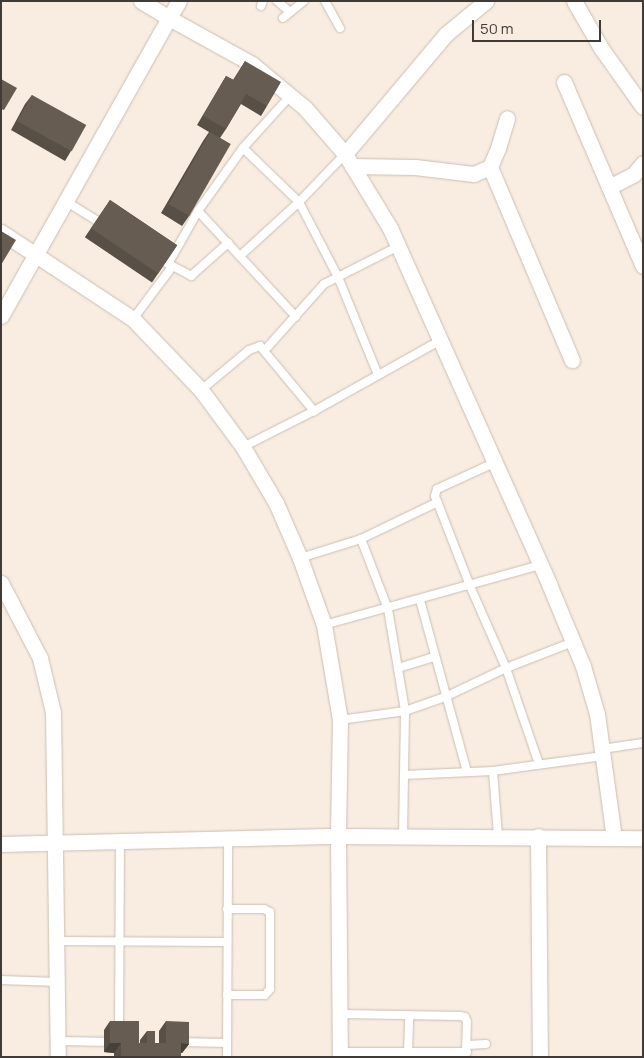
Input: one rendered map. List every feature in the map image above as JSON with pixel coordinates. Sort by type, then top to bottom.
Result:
[{"type":"street","points":[[141,1],[252,64],[305,108],[349,160],[390,228],[496,462],[573,642],[598,714],[614,838]]},
{"type":"street","points":[[1,316],[38,254],[179,1]]},
{"type":"street","points":[[349,160],[446,34],[486,1]]},
{"type":"street","points":[[574,1],[601,48],[643,107]]},
{"type":"street","points":[[564,82],[643,266]]},
{"type":"street","points":[[349,160],[474,174],[490,167],[498,148],[506,118]]},
{"type":"street","points":[[610,187],[634,174],[643,162]]},
{"type":"street","points":[[490,167],[572,360]]},
{"type":"street","points":[[1,232],[38,254],[133,319],[201,390],[243,447],[276,503],[300,558],[324,625],[340,720],[338,836],[342,1014],[340,1054]]},
{"type":"street","points":[[1,583],[40,658],[53,712],[58,1057]]},
{"type":"street","points":[[1,844],[338,836],[643,838]]},
{"type":"street","points":[[538,836],[540,1057]]},
{"type":"lane","points":[[278,1],[290,12]]},
{"type":"lane","points":[[283,18],[304,1]]},
{"type":"lane","points":[[325,1],[340,28]]},
{"type":"lane","points":[[133,319],[170,266],[198,210],[238,151],[290,96]]},
{"type":"lane","points":[[238,151],[299,202],[338,277],[378,375]]},
{"type":"lane","points":[[240,256],[299,202],[349,160]]},
{"type":"lane","points":[[67,202],[109,228]]},
{"type":"lane","points":[[198,210],[296,317]]},
{"type":"lane","points":[[159,259],[191,276],[228,243]]},
{"type":"lane","points":[[264,350],[324,284],[399,246]]},
{"type":"lane","points":[[243,447],[314,411],[441,340]]},
{"type":"lane","points":[[201,390],[250,350],[260,346],[314,411]]},
{"type":"lane","points":[[496,462],[437,489],[435,496],[470,586],[506,668],[539,764]]},
{"type":"lane","points":[[300,558],[361,539],[438,502]]},
{"type":"lane","points":[[361,539],[388,609],[405,711],[403,836]]},
{"type":"lane","points":[[324,625],[541,566]]},
{"type":"lane","points":[[420,600],[466,772]]},
{"type":"lane","points":[[340,720],[405,711],[445,697],[506,668],[573,642]]},
{"type":"lane","points":[[398,668],[435,657]]},
{"type":"lane","points":[[404,776],[494,771],[643,743]]},
{"type":"lane","points":[[494,771],[498,836]]},
{"type":"lane","points":[[227,1057],[228,838]]},
{"type":"lane","points":[[58,1041],[119,1042],[120,841]]},
{"type":"lane","points":[[227,908],[268,910],[270,912],[268,993],[265,995],[227,995]]},
{"type":"lane","points":[[56,941],[227,942]]},
{"type":"lane","points":[[1,980],[57,982]]},
{"type":"lane","points":[[342,1014],[465,1018],[467,1022],[467,1051]]},
{"type":"lane","points":[[408,1052],[409,1015]]},
{"type":"lane","points":[[168,1042],[227,1042]]},
{"type":"lane","points":[[340,1054],[467,1051],[486,1044]]},
{"type":"building","points":[[245,61],[281,82],[267,106],[246,94],[226,129],[203,116],[226,76],[234,80]]},
{"type":"building","points":[[1,79],[17,88],[4,110],[1,109]]},
{"type":"building","points":[[32,95],[86,125],[72,151],[17,121]]},
{"type":"building","points":[[210,132],[231,144],[189,216],[168,204]]},
{"type":"building","points":[[110,200],[177,245],[158,273],[91,228]]},
{"type":"building","points":[[1,231],[16,240],[1,265]]},
{"type":"building","points":[[110,1021],[139,1021],[139,1043],[147,1043],[147,1031],[155,1031],[155,1043],[166,1043],[166,1021],[189,1022],[189,1044],[181,1043],[181,1057],[121,1057],[121,1043],[110,1043]]}]
